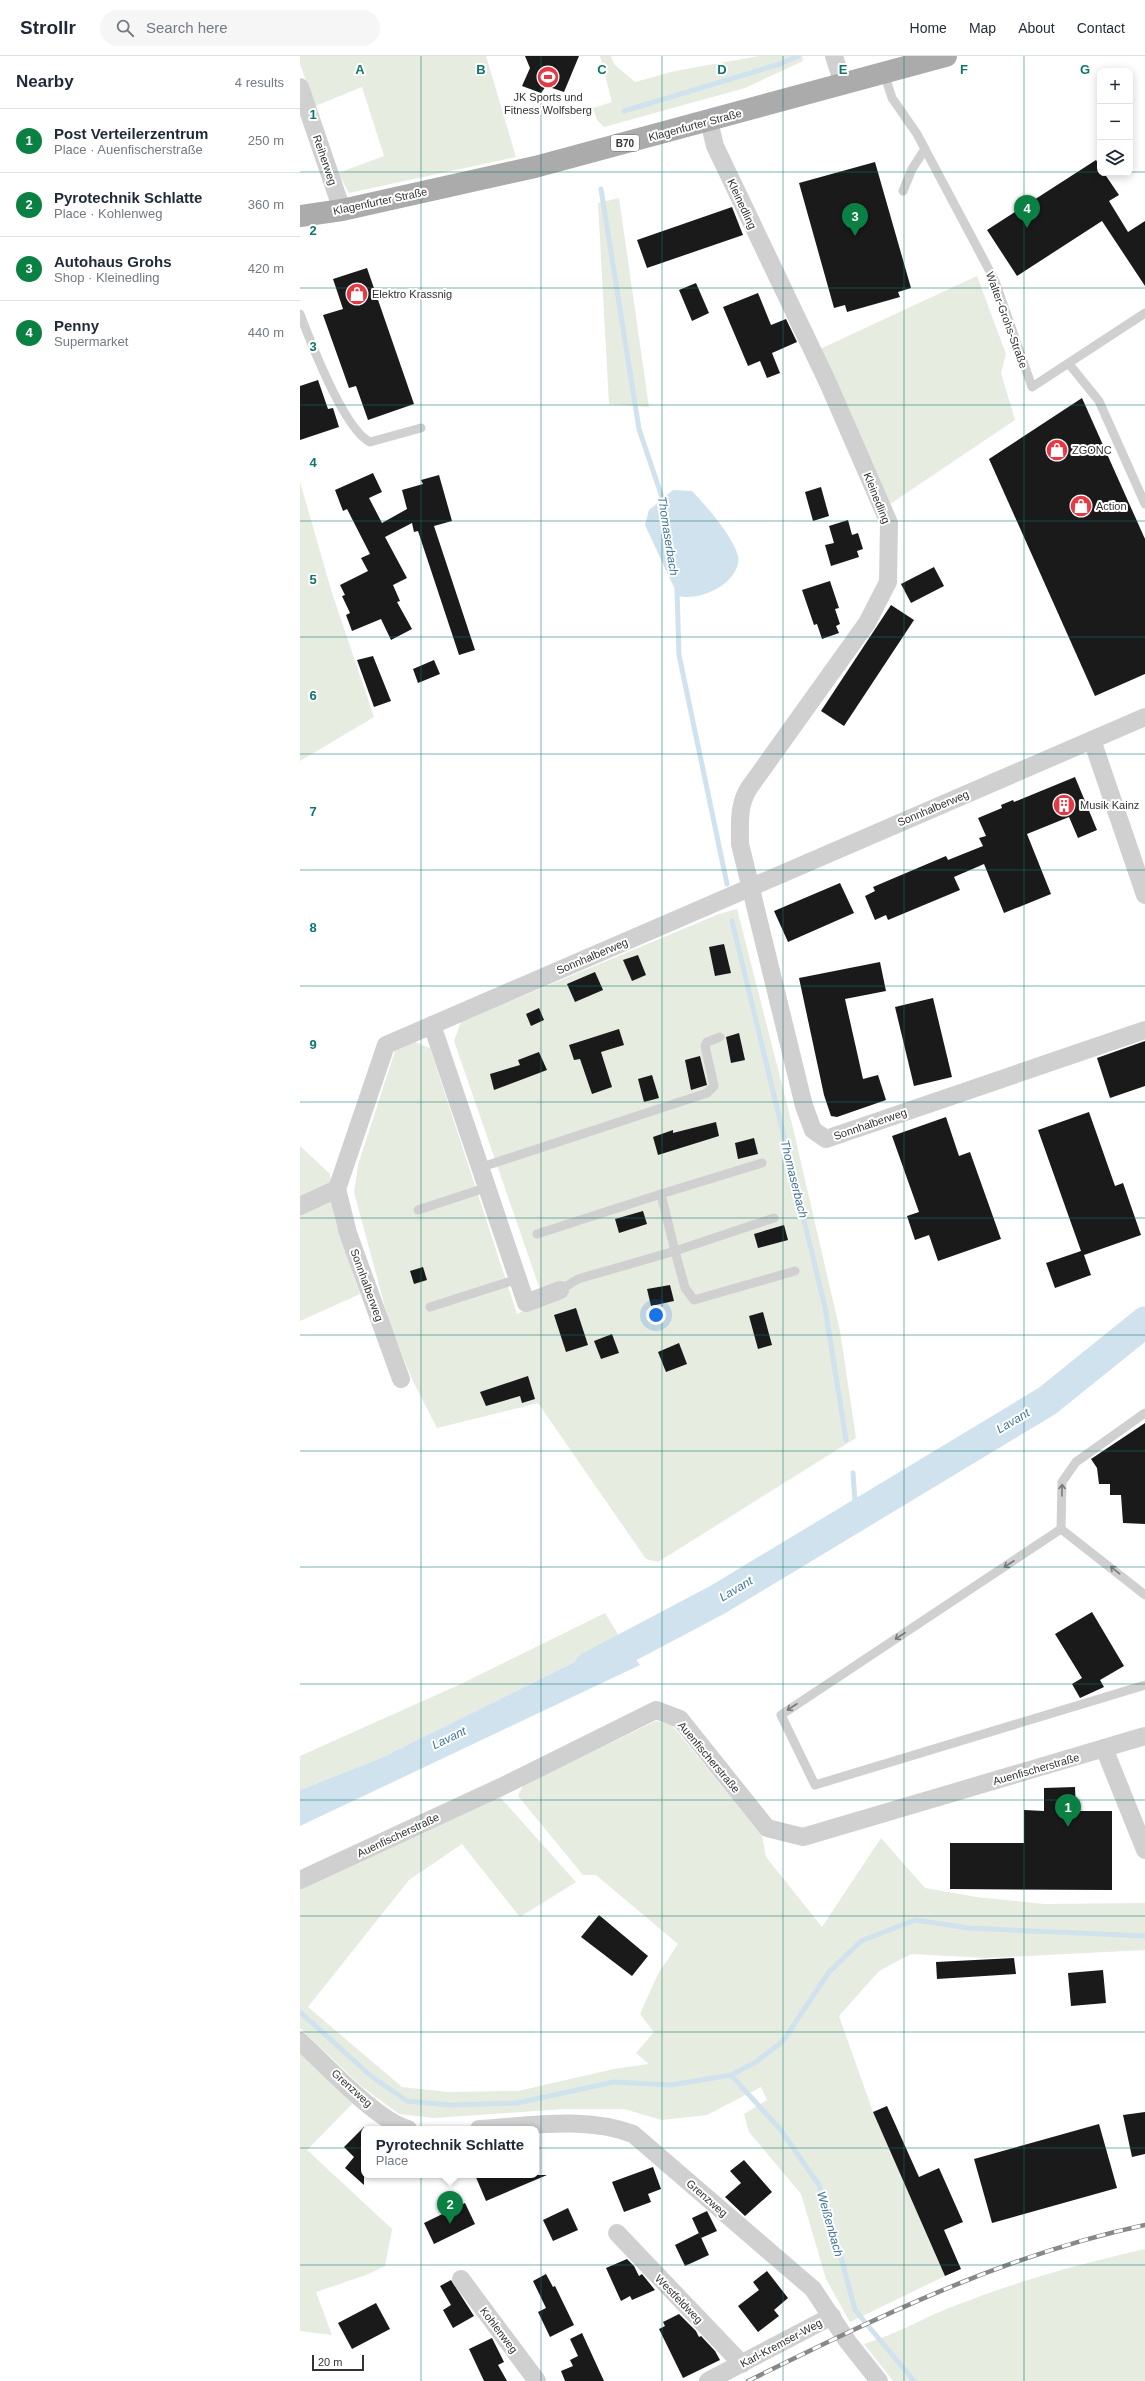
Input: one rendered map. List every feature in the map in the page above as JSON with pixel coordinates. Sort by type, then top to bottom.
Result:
[{"type":"main road","name":"Klagenfurter Straße","points":[[300,216],[342,210],[534,167],[709,121],[843,84],[884,71],[946,56]]},
{"type":"street","points":[[834,56],[843,84]]},
{"type":"street","name":"Reiherweg","points":[[300,88],[342,210]]},
{"type":"street","name":"Kleinedling","points":[[709,121],[715,146],[828,383],[889,523],[888,582],[867,623],[742,799],[740,844],[751,886]]},
{"type":"street","name":"Sonnhalberweg","points":[[401,1379],[348,1233],[337,1189],[386,1045],[1145,717]]},
{"type":"street","points":[[1092,740],[1145,894]]},
{"type":"street","name":"Sonnhalberweg","points":[[751,886],[804,1106],[813,1130],[826,1139],[1145,1030]]},
{"type":"street","points":[[432,1025],[482,1166],[526,1303],[560,1290]]},
{"type":"street","points":[[300,1206],[337,1189]]},
{"type":"street","name":"Auenfischerstraße","points":[[300,1880],[502,1787],[656,1710],[680,1719],[767,1828],[803,1837],[1145,1736]]},
{"type":"street","points":[[1104,1748],[1145,1850]]},
{"type":"street","name":"Grenzweg","points":[[300,2041],[366,2102],[397,2126]]},
{"type":"street","name":"Grenzweg","points":[[534,2126],[590,2123],[614,2127],[633,2134],[813,2289],[848,2342],[879,2381]]},
{"type":"street","name":"Westfeldweg","points":[[617,2233],[742,2364]]},
{"type":"street","name":"Kohlenweg","points":[[461,2279],[538,2381]]},
{"type":"street","name":"Karl-Kremser-Weg","points":[[708,2381],[832,2316]]},
{"type":"lane","name":"Walter-Grohs-Straße","points":[[884,71],[892,98],[925,149],[995,281],[1032,387],[1145,313]]},
{"type":"lane","points":[[903,191],[912,169],[925,149]]},
{"type":"lane","points":[[300,314],[347,417],[361,436],[370,442],[421,428]]},
{"type":"lane","points":[[1069,364],[1099,401],[1145,504]]},
{"type":"lane","points":[[482,1166],[707,1094],[714,1086],[705,1046],[707,1042],[720,1037]]},
{"type":"lane","points":[[537,1234],[762,1163]]},
{"type":"lane","points":[[418,1210],[488,1187]]},
{"type":"lane","points":[[661,1194],[685,1288],[694,1300],[794,1271]]},
{"type":"lane","points":[[560,1290],[578,1279],[675,1251],[774,1218]]},
{"type":"lane","points":[[430,1307],[518,1280]]},
{"type":"lane","points":[[1061,1529],[1062,1482],[1076,1462],[1145,1413]]},
{"type":"lane","points":[[1061,1529],[1145,1595]]},
{"type":"lane","points":[[1061,1529],[781,1715],[815,1785],[1145,1685]]},
{"type":"shaded area","points":[[300,56],[486,56],[516,157],[349,193],[338,173],[384,156],[362,87],[315,106],[300,64]]},
{"type":"shaded area","points":[[600,56],[611,56],[614,64],[635,82],[675,71],[759,56],[802,56],[803,61],[745,88],[604,127],[597,120],[593,108],[612,102]]},
{"type":"shaded area","points":[[619,198],[649,407],[609,404],[598,203]]},
{"type":"shaded area","points":[[977,276],[1006,354],[1001,373],[1015,420],[890,504],[820,349]]},
{"type":"shaded area","points":[[300,482],[332,593],[374,717],[300,761]]},
{"type":"shaded area","points":[[737,909],[793,1128],[840,1331],[856,1438],[658,1562],[646,1559],[538,1403],[437,1428],[413,1381],[390,1326],[354,1192],[358,1165],[395,1051],[415,1042],[430,1048],[517,1314],[544,1301],[454,1041],[461,1022],[719,914]]},
{"type":"shaded area","points":[[300,1146],[330,1174],[334,1217],[360,1294],[300,1321]]},
{"type":"shaded area","points":[[605,1613],[621,1639],[381,1758],[300,1790],[300,1756],[463,1683]]},
{"type":"shaded area","points":[[656,1721],[672,1725],[762,1836],[766,1857],[822,1927],[881,1838],[925,1888],[976,1897],[1044,1904],[1145,1903],[1145,1950],[987,1958],[911,1954],[879,1971],[839,2016],[873,2112],[945,2276],[850,2322],[826,2279],[801,2194],[749,2132],[744,2114],[767,2100],[761,2087],[707,2115],[662,2120],[624,2109],[565,2109],[434,2118],[399,2114],[361,2086],[300,2028],[300,1889],[500,1797],[576,1882],[520,1917],[462,1844],[409,1880],[308,2007],[402,2087],[448,2092],[518,2091],[614,2069],[649,2064],[636,2053],[654,2032],[640,2014],[658,1974],[678,1944],[596,1875],[583,1875],[518,1796],[523,1785]]},
{"type":"shaded area","points":[[300,2052],[354,2102],[307,2150],[392,2229],[385,2266],[366,2275],[316,2292],[332,2335],[300,2331]]},
{"type":"shaded area","points":[[1145,2249],[1145,2381],[893,2381],[864,2344],[889,2335],[949,2308],[1029,2279]]},
{"type":"water","points":[[673,490],[692,491],[725,531],[738,556],[737,566],[729,580],[720,587],[703,595],[693,597],[678,596],[645,525],[649,510]]},
{"type":"water","points":[[621,1639],[640,1665],[300,1826],[300,1790],[381,1758]]},
{"type":"building","name":"JK Sports und Fitness Wolfsberg","points":[[525,56],[579,56],[564,92],[546,86],[541,93],[522,86],[530,68]]},
{"type":"building","points":[[1096,160],[1097,176],[1106,176],[1119,195],[1109,201],[1128,232],[1145,221],[1145,286],[1102,221],[1017,276],[987,230]]},
{"type":"building","points":[[875,162],[911,288],[898,292],[900,297],[847,312],[845,305],[834,308],[799,183]]},
{"type":"building","points":[[732,207],[743,235],[647,268],[637,240]]},
{"type":"building","points":[[367,268],[414,404],[368,420],[356,386],[349,388],[323,315],[343,309],[333,279]]},
{"type":"building","points":[[696,283],[709,313],[692,321],[679,290]]},
{"type":"building","points":[[758,293],[771,325],[786,319],[797,342],[772,353],[780,373],[767,378],[760,361],[748,366],[723,307]]},
{"type":"building","points":[[318,380],[328,409],[333,408],[339,427],[300,440],[300,386]]},
{"type":"building","points":[[1082,398],[1145,539],[1145,674],[1095,696],[989,459]]},
{"type":"building","points":[[373,473],[382,492],[369,498],[382,523],[407,509],[402,490],[423,484],[421,480],[439,475],[452,521],[434,526],[475,650],[459,655],[418,531],[414,532],[412,523],[385,537],[407,578],[393,585],[400,601],[397,602],[412,629],[391,640],[381,619],[352,631],[346,615],[350,613],[342,596],[345,595],[340,585],[368,571],[361,558],[370,554],[347,509],[343,511],[335,490]]},
{"type":"building","points":[[821,487],[829,516],[813,521],[805,492]]},
{"type":"building","points":[[848,520],[852,535],[858,533],[863,549],[857,551],[859,557],[831,566],[825,545],[834,543],[829,526]]},
{"type":"building","points":[[934,567],[944,586],[911,603],[901,584]]},
{"type":"building","points":[[830,581],[839,608],[835,609],[840,624],[836,626],[839,633],[822,639],[817,624],[814,625],[802,590]]},
{"type":"building","points":[[891,605],[914,620],[844,726],[821,711]]},
{"type":"building","points":[[373,656],[391,701],[374,707],[357,660]]},
{"type":"building","points":[[434,660],[440,674],[418,683],[413,669]]},
{"type":"building","points":[[1075,777],[1097,830],[1078,838],[1069,817],[1027,834],[1051,894],[1004,913],[984,864],[954,877],[960,890],[888,920],[886,915],[875,920],[865,896],[875,891],[873,887],[946,856],[948,860],[983,846],[979,838],[986,836],[978,818],[1002,808],[1001,805],[1013,800],[1014,802]]},
{"type":"building","points":[[840,883],[854,913],[788,942],[774,911]]},
{"type":"building","points":[[724,944],[731,973],[715,976],[709,947]]},
{"type":"building","points":[[638,955],[646,975],[632,981],[623,960]]},
{"type":"building","points":[[880,962],[886,991],[845,999],[863,1079],[878,1075],[886,1100],[837,1117],[831,1116],[824,1095],[799,978]]},
{"type":"building","points":[[595,972],[603,990],[575,1002],[567,984]]},
{"type":"building","points":[[933,998],[952,1077],[914,1086],[895,1007]]},
{"type":"building","points":[[539,1008],[544,1020],[531,1026],[526,1014]]},
{"type":"building","points":[[619,1029],[624,1045],[601,1052],[612,1087],[592,1094],[580,1059],[574,1060],[569,1045]]},
{"type":"building","points":[[739,1033],[745,1060],[731,1063],[726,1037]]},
{"type":"building","points":[[1145,1041],[1145,1086],[1110,1098],[1097,1058]]},
{"type":"building","points":[[539,1052],[547,1070],[494,1090],[490,1074],[520,1065],[518,1060]]},
{"type":"building","points":[[700,1056],[707,1085],[691,1090],[685,1060]]},
{"type":"building","points":[[652,1075],[659,1098],[644,1102],[638,1079]]},
{"type":"building","points":[[1089,1112],[1115,1186],[1123,1183],[1141,1235],[1084,1255],[1091,1275],[1055,1288],[1046,1263],[1081,1251],[1038,1130]]},
{"type":"building","points":[[946,1117],[959,1156],[970,1152],[1001,1239],[938,1261],[929,1235],[915,1240],[907,1216],[919,1212],[892,1136]]},
{"type":"building","points":[[716,1122],[719,1136],[658,1155],[653,1137],[673,1130],[673,1133]]},
{"type":"building","points":[[754,1138],[758,1154],[738,1159],[735,1143]]},
{"type":"building","points":[[643,1211],[647,1224],[619,1233],[615,1219]]},
{"type":"building","points":[[784,1225],[788,1240],[758,1248],[754,1234]]},
{"type":"building","points":[[423,1267],[427,1280],[414,1284],[410,1271]]},
{"type":"building","points":[[670,1285],[674,1301],[651,1306],[647,1289]]},
{"type":"building","points":[[576,1308],[588,1345],[566,1352],[554,1315]]},
{"type":"building","points":[[763,1312],[772,1345],[758,1349],[749,1316]]},
{"type":"building","points":[[612,1334],[619,1353],[601,1359],[594,1341]]},
{"type":"building","points":[[679,1343],[687,1364],[666,1372],[658,1352]]},
{"type":"building","points":[[528,1376],[535,1399],[522,1403],[520,1396],[486,1406],[480,1392]]},
{"type":"building","points":[[1145,1423],[1145,1524],[1123,1523],[1121,1495],[1110,1495],[1110,1484],[1099,1484],[1097,1468],[1091,1459]]},
{"type":"building","points":[[1092,1612],[1124,1666],[1100,1680],[1104,1687],[1080,1698],[1072,1684],[1082,1678],[1055,1634]]},
{"type":"building","points":[[1075,1787],[1076,1811],[1112,1811],[1112,1890],[950,1889],[950,1843],[1024,1843],[1024,1810],[1044,1811],[1044,1788]]},
{"type":"building","points":[[599,1915],[648,1956],[632,1976],[581,1937]]},
{"type":"building","points":[[1014,1958],[1016,1974],[937,1979],[936,1962]]},
{"type":"building","points":[[1103,1970],[1106,2003],[1071,2006],[1068,1973]]},
{"type":"building","points":[[887,2106],[919,2177],[939,2168],[963,2222],[944,2230],[961,2269],[945,2276],[873,2112]]},
{"type":"building","points":[[1145,2112],[1145,2154],[1132,2157],[1123,2115]]},
{"type":"building","points":[[1099,2124],[1117,2188],[992,2223],[974,2159]]},
{"type":"building","points":[[361,2130],[361,2178],[364,2178],[364,2185],[345,2168],[354,2157],[344,2147]]},
{"type":"building","points":[[744,2160],[772,2192],[745,2216],[725,2197],[741,2183],[730,2171]]},
{"type":"building","points":[[653,2167],[661,2189],[648,2194],[651,2202],[624,2212],[612,2182]]},
{"type":"building","points":[[539,2175],[547,2175],[486,2201],[476,2178],[539,2178]]},
{"type":"building","points":[[465,2203],[475,2224],[434,2244],[424,2223]]},
{"type":"building","points":[[568,2208],[578,2230],[553,2241],[543,2220]]},
{"type":"building","points":[[707,2211],[717,2231],[701,2238],[692,2218]]},
{"type":"building","points":[[699,2233],[709,2255],[685,2266],[675,2245]]},
{"type":"building","points":[[627,2259],[634,2266],[639,2276],[642,2274],[655,2290],[632,2300],[630,2296],[621,2301],[606,2268]]},
{"type":"building","points":[[767,2271],[788,2298],[774,2310],[779,2316],[758,2332],[738,2306],[759,2290],[753,2282]]},
{"type":"building","points":[[546,2274],[553,2287],[555,2286],[574,2325],[550,2337],[538,2312],[546,2308],[533,2281]]},
{"type":"building","points":[[451,2280],[474,2316],[453,2328],[443,2310],[451,2305],[440,2286]]},
{"type":"building","points":[[376,2303],[390,2329],[352,2349],[338,2323]]},
{"type":"building","points":[[679,2314],[696,2331],[699,2337],[701,2336],[715,2351],[720,2360],[683,2378],[659,2329],[665,2326],[663,2322]]},
{"type":"building","points":[[582,2333],[604,2381],[565,2381],[561,2371],[573,2366],[570,2360],[578,2356],[570,2339]]},
{"type":"building","points":[[492,2338],[504,2362],[498,2365],[507,2381],[484,2381],[469,2349]]},
{"type":"waterway","name":"Thomaserbach","points":[[624,111],[780,64],[798,56]]},
{"type":"waterway","name":"Thomaserbach","points":[[601,189],[639,429],[664,503]]},
{"type":"waterway","name":"Thomaserbach","points":[[677,590],[679,655],[727,884]]},
{"type":"waterway","name":"Thomaserbach","points":[[732,921],[825,1307],[846,1440]]},
{"type":"waterway","name":"Lavant","points":[[590,1667],[717,1600],[1047,1401],[1145,1322]]},
{"type":"waterway","name":"Thomaserbach","points":[[853,1473],[856,1516]]},
{"type":"waterway","points":[[300,2012],[371,2076],[407,2101],[448,2105],[517,2103],[614,2082],[671,2085],[731,2075],[756,2062],[783,2041],[829,1972],[861,1941],[915,1920],[969,1928],[1145,1936]]},
{"type":"waterway","name":"Weißenbach","points":[[731,2075],[780,2129],[819,2185],[838,2246],[855,2310],[914,2381]]},
{"type":"railway","points":[[748,2381],[844,2334],[991,2271],[1041,2253],[1145,2225]]},
{"type":"place","name":"JK Sports und Fitness Wolfsberg","points":[[548,77]]},
{"type":"place","name":"Penny","points":[[1027,228]]},
{"type":"place","name":"Autohaus Grohs","points":[[855,236]]},
{"type":"place","name":"Elektro Krassnig","points":[[357,294]]},
{"type":"place","name":"ZGONC","points":[[1057,450]]},
{"type":"place","name":"Action","points":[[1081,506]]},
{"type":"place","name":"Musik Kainz","points":[[1064,805]]},
{"type":"place","name":"Post Verteilerzentrum","points":[[1068,1827]]},
{"type":"place","name":"Pyrotechnik Schlatte","points":[[450,2224]]}]
